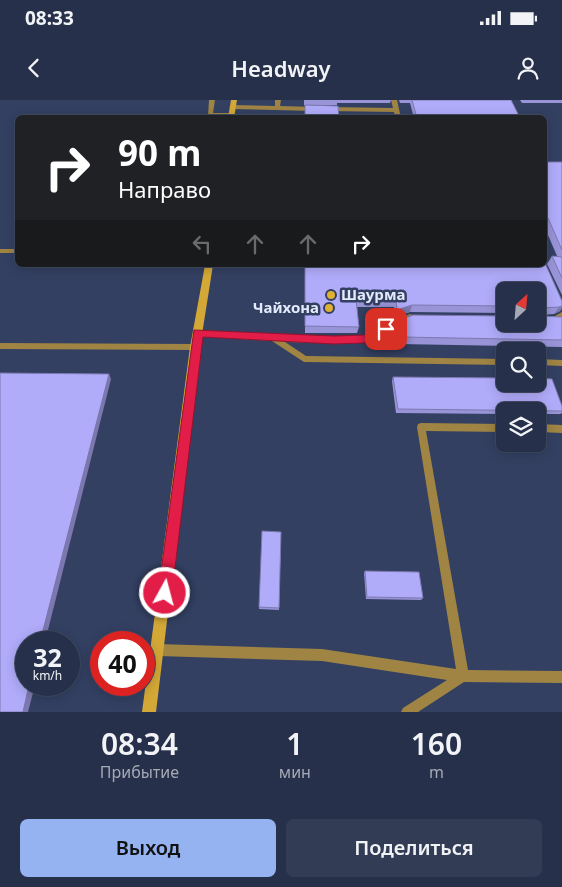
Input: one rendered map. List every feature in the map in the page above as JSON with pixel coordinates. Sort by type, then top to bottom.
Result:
[{"type":"street","points":[[150,712],[195,347],[209,267]]},
{"type":"lane","points":[[212,100],[210,114],[220,115]]},
{"type":"lane","points":[[278,100],[278,108]]},
{"type":"lane","points":[[394,100],[397,115]]},
{"type":"lane","points":[[233,104],[278,108],[396,110]]},
{"type":"lane","points":[[0,251],[15,251]]},
{"type":"lane","points":[[546,319],[556,319],[562,315]]},
{"type":"lane","points":[[198,333],[319,340],[363,339],[377,336],[395,322],[410,317],[419,317]]},
{"type":"lane","points":[[274,338],[304,359],[496,362]]},
{"type":"lane","points":[[0,346],[195,347]]},
{"type":"lane","points":[[546,362],[562,362]]},
{"type":"lane","points":[[463,676],[421,427],[496,428]]},
{"type":"lane","points":[[546,428],[562,429]]},
{"type":"lane","points":[[158,650],[322,655],[463,676],[562,677]]},
{"type":"lane","points":[[407,712],[463,676]]},
{"type":"building","points":[[412,100],[511,100],[518,115],[416,115]]},
{"type":"building","points":[[305,105],[338,106],[339,115],[305,115]]},
{"type":"building","points":[[547,162],[562,162],[562,250],[548,218]]},
{"type":"building","points":[[552,256],[562,257],[562,278]]},
{"type":"building","points":[[305,267],[547,267],[562,301],[562,306],[546,308],[546,282],[496,282],[496,306],[412,305],[397,310],[396,300],[356,300],[359,327],[305,326]]},
{"type":"building","points":[[413,315],[496,316],[496,332],[546,332],[546,316],[562,316],[562,340],[401,337],[399,320]]},
{"type":"building","points":[[0,373],[109,374],[43,631],[15,631],[15,696],[27,696],[23,712],[0,712]]},
{"type":"building","points":[[393,377],[496,378],[496,392],[546,392],[546,379],[552,379],[562,406],[562,411],[546,411],[546,402],[496,402],[496,410],[398,409]]},
{"type":"building","points":[[262,531],[281,532],[279,608],[259,607]]},
{"type":"building","points":[[365,571],[419,572],[423,598],[367,597]]},
{"type":"place","name":"Шаурма","points":[[331,295]]},
{"type":"place","name":"Чайхона","points":[[329,308]]},
{"type":"route","points":[[165,593],[198,333],[334,340],[363,339],[377,336],[386,329]]}]
